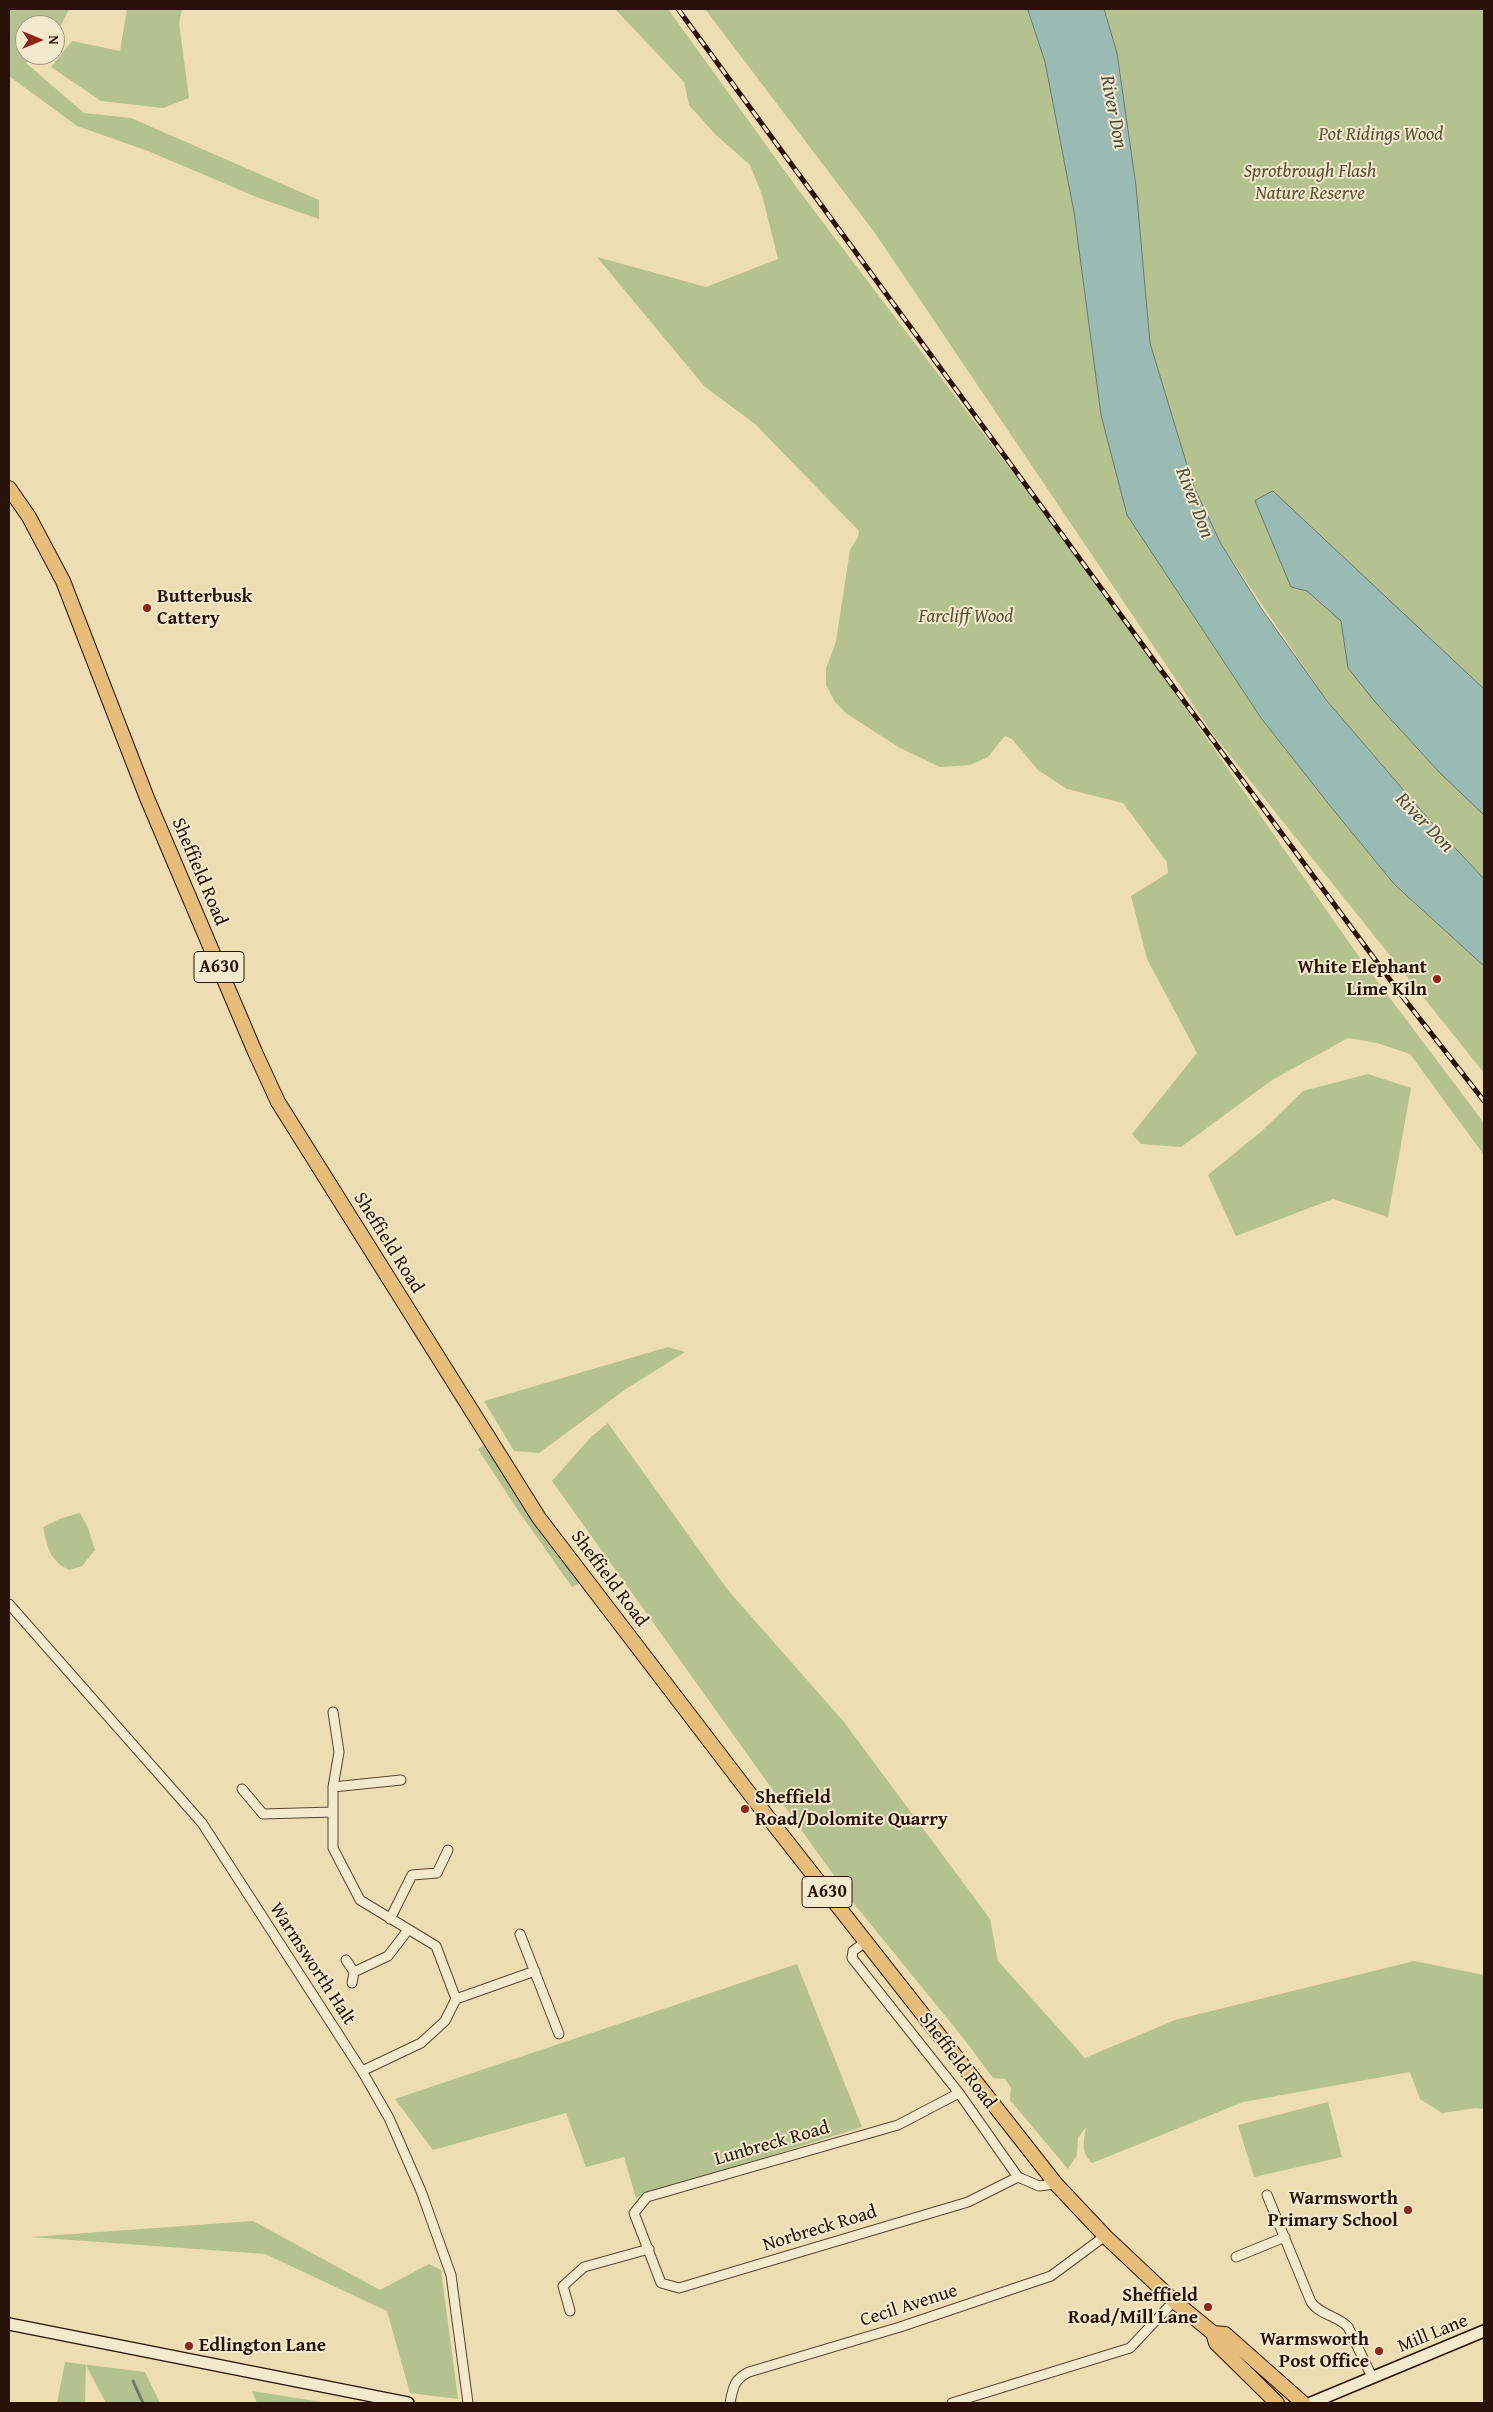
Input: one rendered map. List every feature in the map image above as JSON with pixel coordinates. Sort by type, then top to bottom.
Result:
[{"type":"main road","name":"Sheffield Road","points":[[9,488],[29,517],[63,581],[147,798],[278,1102],[539,1518],[865,1942],[1056,2184],[1105,2236],[1174,2301],[1212,2333],[1216,2343],[1277,2403]]},
{"type":"main road","points":[[9,2324],[408,2403]]},
{"type":"main road","name":"Mill Lane","points":[[1311,2403],[1484,2332]]},
{"type":"main road","name":"Sheffield Road","points":[[1212,2333],[1225,2334],[1303,2403]]},
{"type":"street","name":"Warmsworth Halt","points":[[9,1604],[202,1823],[362,2071],[396,2134],[421,2191],[451,2275],[468,2403]]},
{"type":"street","points":[[333,1712],[340,1752],[333,1787],[333,1848],[360,1900],[436,1946],[456,1999]]},
{"type":"street","points":[[333,1787],[401,1780]]},
{"type":"street","points":[[242,1789],[262,1814],[333,1812]]},
{"type":"street","points":[[390,1919],[412,1875],[437,1873],[448,1850]]},
{"type":"street","points":[[354,1972],[388,1956],[408,1930]]},
{"type":"street","points":[[520,1934],[559,2034]]},
{"type":"street","name":"Sheffield Road","points":[[865,1942],[853,1951],[852,1958],[960,2093],[1018,2177]]},
{"type":"street","points":[[346,1960],[354,1972],[352,1982]]},
{"type":"street","points":[[362,2071],[421,2043],[445,2021],[456,1999],[535,1971]]},
{"type":"street","name":"Lunbreck Road","points":[[650,2249],[634,2213],[647,2197],[898,2124],[960,2093]]},
{"type":"street","points":[[1018,2177],[1039,2186],[1056,2184]]},
{"type":"street","name":"Norbreck Road","points":[[650,2249],[661,2283],[679,2288],[968,2202],[1018,2177]]},
{"type":"street","points":[[1267,2195],[1315,2308],[1344,2322],[1372,2377]]},
{"type":"street","name":"Cecil Avenue","points":[[730,2403],[734,2385],[739,2376],[900,2327],[1051,2276],[1105,2236]]},
{"type":"street","points":[[1236,2256],[1285,2237]]},
{"type":"street","points":[[570,2310],[564,2286],[584,2267],[650,2249]]},
{"type":"street","points":[[952,2403],[1130,2348],[1174,2301]]},
{"type":"green space","points":[[9,9],[69,9],[65,17],[65,15],[15,15],[15,65],[28,65],[84,113],[131,118],[319,200],[319,219],[259,198],[148,151],[77,126],[9,76]]},
{"type":"green space","points":[[127,9],[182,9],[179,23],[189,98],[163,108],[101,101],[51,67],[53,65],[65,65],[65,50],[72,41],[120,51]]},
{"type":"green space","name":"Farcliff Wood","points":[[615,9],[668,9],[800,192],[1115,607],[1362,961],[1484,1123],[1484,1155],[1410,1054],[1377,1043],[1348,1038],[1272,1080],[1181,1147],[1141,1144],[1132,1134],[1197,1053],[1147,959],[1131,896],[1168,873],[1167,862],[1123,803],[1067,789],[1038,770],[1012,739],[1005,736],[988,757],[970,765],[940,767],[900,748],[847,714],[835,702],[826,685],[826,669],[836,641],[850,550],[858,537],[859,531],[755,424],[704,386],[597,257],[706,287],[778,259],[762,195],[750,165],[715,134],[689,105],[684,82]]},
{"type":"green space","points":[[705,9],[1028,9],[1045,62],[1074,212],[1101,415],[1127,515],[1261,718],[1331,807],[1395,885],[1484,966],[1484,1073],[1212,733],[875,233]]},
{"type":"green space","name":"Sprotbrough Flash Nature Reserve","points":[[1104,9],[1484,9],[1484,879],[1431,822],[1327,701],[1221,544],[1193,485],[1150,343],[1136,186],[1117,53]]},
{"type":"green space","points":[[1368,1074],[1411,1088],[1388,1217],[1333,1199],[1236,1236],[1208,1175],[1263,1130],[1303,1091]]},
{"type":"green space","points":[[668,1347],[685,1352],[626,1389],[539,1453],[514,1451],[484,1401]]},
{"type":"green space","points":[[608,1423],[727,1589],[844,1722],[990,1919],[998,1961],[1085,2058],[1175,2020],[1414,1961],[1484,1975],[1484,2109],[1476,2108],[1442,2113],[1420,2099],[1410,2072],[1243,2102],[1092,2163],[1084,2150],[1086,2127],[1078,2138],[1077,2155],[1068,2169],[1010,2100],[1011,2088],[1005,2079],[993,2078],[964,2039],[855,1905],[552,1481],[591,1437]]},
{"type":"green space","points":[[486,1444],[581,1583],[572,1587],[515,1506],[478,1449]]},
{"type":"green space","points":[[80,1513],[88,1528],[95,1550],[82,1566],[69,1570],[53,1558],[43,1527],[62,1518]]},
{"type":"green space","points":[[797,1964],[862,2127],[636,2198],[624,2157],[586,2167],[566,2113],[433,2150],[395,2099]]},
{"type":"green space","points":[[1328,2102],[1342,2157],[1254,2177],[1238,2125]]},
{"type":"green space","points":[[253,2221],[380,2290],[429,2264],[441,2270],[458,2399],[410,2393],[387,2311],[265,2254],[30,2237]]},
{"type":"green space","points":[[65,2362],[145,2372],[160,2403],[106,2403],[86,2365],[85,2403],[57,2403]]},
{"type":"green space","points":[[252,2391],[328,2403],[257,2403]]},
{"type":"water","name":"River Don","points":[[1028,9],[1104,9],[1117,53],[1136,186],[1150,343],[1193,485],[1221,544],[1261,608],[1327,701],[1431,822],[1484,879],[1484,966],[1395,885],[1331,807],[1261,718],[1127,515],[1101,415],[1074,212],[1045,62]]},
{"type":"water","points":[[1273,491],[1484,689],[1484,815],[1440,773],[1375,702],[1348,668],[1341,621],[1307,591],[1291,587],[1255,501]]},
{"type":"waterway","points":[[133,2381],[143,2403]]},
{"type":"railway","points":[[678,9],[1158,666],[1402,996],[1484,1101]]},
{"type":"place","name":"Butterbusk Cattery","points":[[147,608]]},
{"type":"place","name":"White Elephant Lime Kiln","points":[[1437,979]]},
{"type":"place","name":"Sheffield Road/Dolomite Quarry","points":[[745,1809]]},
{"type":"place","name":"Warmsworth Primary School","points":[[1408,2210]]},
{"type":"place","name":"Sheffield Road/Mill Lane","points":[[1208,2307]]},
{"type":"place","name":"Edlington Lane","points":[[189,2346]]},
{"type":"place","name":"Warmsworth Post Office","points":[[1379,2351]]},
{"type":"park label","name":"Pot Ridings Wood","points":[[1381,135]]}]
